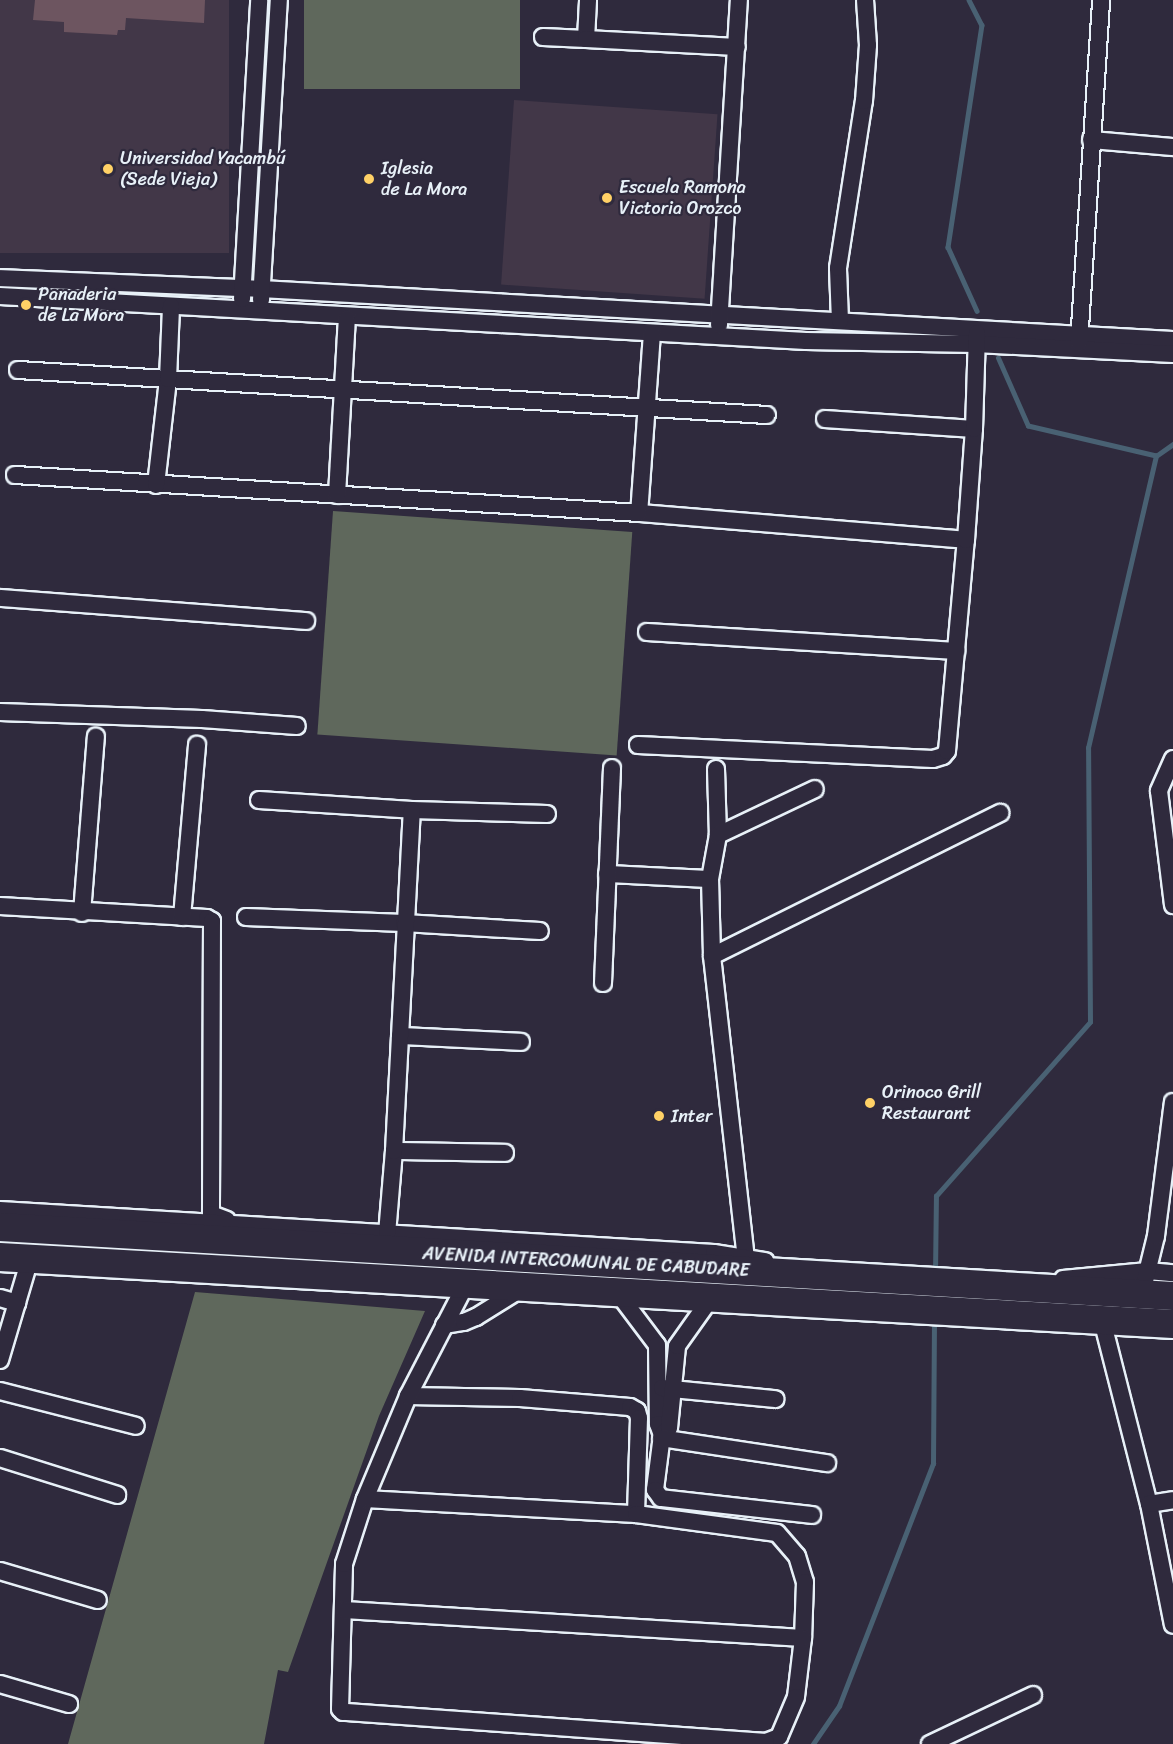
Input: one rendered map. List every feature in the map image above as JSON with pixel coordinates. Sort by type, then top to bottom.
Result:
[{"type":"highway","name":"AVENIDA INTERCOMUNAL DE CABUDARE","points":[[0,1227],[848,1277],[934,1297],[1102,1320],[1173,1324]]},
{"type":"highway","points":[[388,1230],[434,1253]]},
{"type":"highway","name":"AVENIDA INTERCOMUNAL DE CABUDARE","points":[[0,1257],[711,1298],[934,1297],[981,1286],[1145,1282],[1173,1296]]},
{"type":"street","points":[[241,310],[259,0]]},
{"type":"street","points":[[261,310],[279,0]]},
{"type":"street","points":[[586,39],[588,0]]},
{"type":"street","points":[[718,335],[739,0]]},
{"type":"street","points":[[840,321],[838,268],[864,101],[868,45],[865,0]]},
{"type":"street","points":[[1079,342],[1101,0]]},
{"type":"street","points":[[543,37],[737,46]]},
{"type":"street","points":[[1091,140],[1173,147]]},
{"type":"street","points":[[0,278],[243,288],[840,321],[976,337],[1079,342],[1173,340]]},
{"type":"street","points":[[0,296],[261,310],[347,318],[806,341],[976,337]]},
{"type":"street","points":[[156,485],[168,379],[171,306]]},
{"type":"street","points":[[337,495],[347,318]]},
{"type":"street","points":[[639,513],[652,333]]},
{"type":"street","points":[[638,745],[939,758],[947,751],[974,429],[976,337]]},
{"type":"street","points":[[1079,342],[1173,354]]},
{"type":"street","points":[[18,370],[342,392],[767,416]]},
{"type":"street","points":[[825,419],[974,429]]},
{"type":"street","points":[[15,475],[639,513],[966,540]]},
{"type":"street","points":[[0,598],[306,621]]},
{"type":"street","points":[[647,632],[956,651]]},
{"type":"street","points":[[0,711],[202,719],[297,726]]},
{"type":"street","points":[[82,913],[96,738]]},
{"type":"street","points":[[182,917],[197,745]]},
{"type":"street","points":[[1173,759],[1159,791],[1173,905]]},
{"type":"street","points":[[603,983],[612,768]]},
{"type":"street","points":[[716,769],[718,835],[710,879],[712,956],[746,1257]]},
{"type":"street","points":[[718,835],[815,789]]},
{"type":"street","points":[[259,800],[412,810],[547,814]]},
{"type":"street","points":[[388,1230],[412,810]]},
{"type":"street","points":[[712,956],[1000,813]]},
{"type":"street","points":[[607,874],[710,879]]},
{"type":"street","points":[[0,906],[82,913],[207,918],[214,926],[211,1214],[225,1220],[746,1257],[848,1277]]},
{"type":"street","points":[[246,917],[540,931]]},
{"type":"street","points":[[400,1036],[520,1042]]},
{"type":"street","points":[[1145,1282],[1155,1236],[1173,1102]]},
{"type":"street","points":[[394,1151],[505,1153]]},
{"type":"street","points":[[0,1210],[388,1230]]},
{"type":"street","points":[[1155,1236],[1173,1233]]},
{"type":"street","points":[[0,1360],[30,1259]]},
{"type":"street","points":[[1145,1282],[1173,1273]]},
{"type":"street","points":[[365,1499],[636,1514],[777,1533],[797,1556],[805,1582],[803,1638],[796,1696],[779,1737],[766,1742],[343,1712],[339,1705],[344,1564],[365,1499],[408,1396],[466,1284]]},
{"type":"street","points":[[444,1325],[464,1322],[476,1317],[525,1287]]},
{"type":"street","points":[[617,1292],[657,1346],[665,1388]]},
{"type":"street","points":[[0,1298],[17,1303]]},
{"type":"street","points":[[711,1298],[677,1346],[658,1424],[662,1436],[655,1490],[661,1498],[812,1515]]},
{"type":"street","points":[[1102,1320],[1149,1504],[1173,1625]]},
{"type":"street","points":[[657,1346],[677,1346]]},
{"type":"street","points":[[665,1388],[775,1399]]},
{"type":"street","points":[[0,1392],[136,1426]]},
{"type":"street","points":[[408,1396],[520,1398],[630,1407],[637,1411],[639,1418],[636,1514]]},
{"type":"street","points":[[662,1436],[827,1462]]},
{"type":"street","points":[[0,1458],[117,1495]]},
{"type":"street","points":[[1149,1504],[1173,1500]]},
{"type":"street","points":[[0,1571],[98,1600]]},
{"type":"street","points":[[344,1610],[803,1638]]},
{"type":"street","points":[[0,1684],[69,1704]]},
{"type":"street","points":[[930,1744],[1033,1695]]},
{"type":"shaded area","name":"Universidad Yacambú (Sede Vieja)","points":[[0,0],[229,0],[229,253],[0,253]]},
{"type":"shaded area","name":"Escuela Ramona Victoria Orozco","points":[[514,100],[718,114],[705,299],[501,285]]},
{"type":"green space","points":[[304,0],[520,0],[520,89],[304,89]]},
{"type":"green space","points":[[333,511],[632,532],[617,755],[317,734]]},
{"type":"green space","points":[[195,1292],[425,1311],[379,1416],[288,1672],[278,1670],[264,1744],[68,1744]]},
{"type":"building","points":[[35,0],[205,0],[204,23],[126,18],[125,30],[118,30],[117,35],[64,32],[64,22],[33,20]]},
{"type":"waterway","points":[[969,0],[982,25],[948,247],[977,311]]},
{"type":"waterway","points":[[935,1274],[936,1196],[1090,1022],[1088,748],[1156,456],[1028,426],[998,358]]},
{"type":"waterway","points":[[1156,456],[1173,444]]},
{"type":"waterway","points":[[813,1744],[839,1706],[933,1464],[934,1318]]},
{"type":"place","name":"Universidad Yacambú (Sede Vieja)","points":[[108,169]]},
{"type":"place","name":"Iglesia de La Mora","points":[[369,179]]},
{"type":"place","name":"Escuela Ramona Victoria Orozco","points":[[607,198]]},
{"type":"place","name":"Panaderia de La Mora","points":[[26,305]]},
{"type":"place","name":"Orinoco Grill Restaurant","points":[[870,1103]]},
{"type":"place","name":"Inter","points":[[659,1116]]}]
